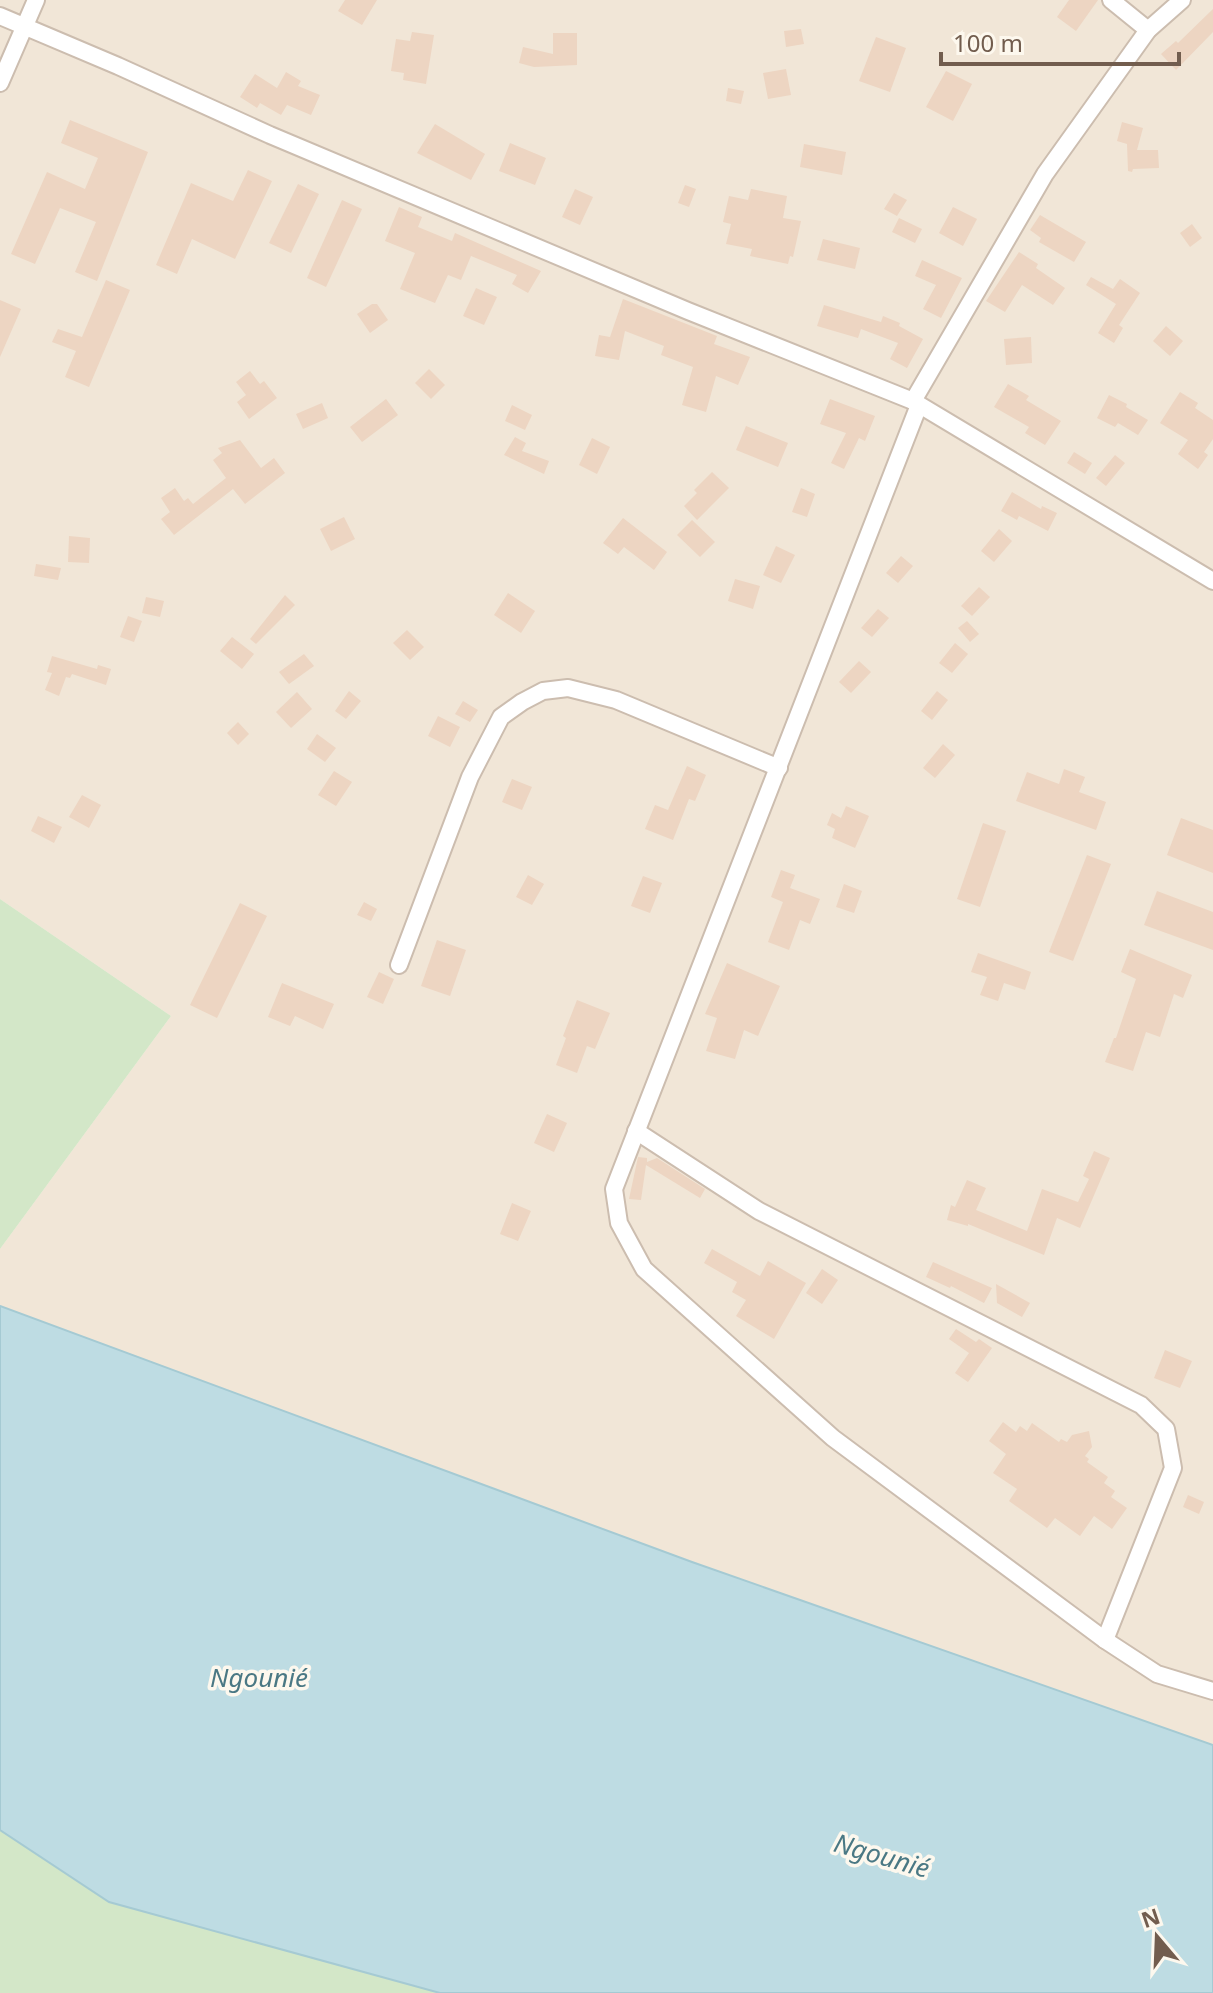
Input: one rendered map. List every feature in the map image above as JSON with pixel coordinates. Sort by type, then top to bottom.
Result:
[{"type":"street","points":[[0,83],[36,0]]},
{"type":"street","points":[[1111,0],[1148,30]]},
{"type":"street","points":[[1182,0],[1148,30],[1045,174],[916,403],[779,768],[614,1189],[619,1223],[644,1269],[833,1438],[1105,1640],[1157,1674],[1213,1691]]},
{"type":"street","points":[[0,16],[284,141],[916,403],[1213,581]]},
{"type":"street","points":[[399,965],[470,777],[501,717],[543,691],[568,688],[616,700],[779,768]]},
{"type":"street","points":[[636,1131],[759,1211],[1141,1405],[1166,1429],[1173,1468],[1105,1640]]},
{"type":"shaded area","points":[[0,0],[1213,0],[1213,1745],[692,1562],[0,1306],[0,1249],[171,1016],[0,899]]},
{"type":"green space","points":[[0,899],[171,1016],[0,1249]]},
{"type":"green space","points":[[0,1830],[109,1902],[440,1993],[0,1993]]},
{"type":"water","name":"Ngounié","points":[[0,1306],[692,1562],[1213,1745],[1213,1993],[440,1993],[109,1902],[0,1830]]},
{"type":"building","points":[[345,0],[377,0],[362,25],[338,11]]},
{"type":"building","points":[[1069,0],[1098,0],[1076,31],[1057,17]]},
{"type":"building","points":[[1213,9],[1213,32],[1176,70],[1161,54],[1176,41],[1178,43]]},
{"type":"building","points":[[801,29],[804,44],[786,47],[784,31]]},
{"type":"building","points":[[412,32],[434,35],[426,84],[403,80],[404,73],[391,71],[396,39],[410,41]]},
{"type":"building","points":[[553,33],[577,33],[577,65],[534,67],[519,63],[523,47],[553,54]]},
{"type":"building","points":[[876,37],[906,48],[890,92],[859,81]]},
{"type":"building","points":[[786,69],[791,95],[768,99],[763,73]]},
{"type":"building","points":[[946,71],[972,84],[953,121],[926,107]]},
{"type":"building","points":[[286,72],[301,81],[298,86],[320,95],[311,115],[287,105],[281,115],[260,103],[257,108],[240,97],[255,74],[277,88]]},
{"type":"building","points":[[728,88],[744,91],[741,104],[726,101]]},
{"type":"building","points":[[70,120],[148,152],[97,281],[75,272],[96,222],[60,208],[35,264],[11,254],[47,172],[85,189],[98,158],[61,143]]},
{"type":"building","points":[[1122,122],[1143,128],[1137,150],[1158,150],[1159,168],[1128,171],[1127,144],[1117,141]]},
{"type":"building","points":[[435,124],[485,154],[471,180],[417,153]]},
{"type":"building","points":[[510,143],[546,158],[535,185],[499,171]]},
{"type":"building","points":[[804,144],[846,152],[842,175],[800,167]]},
{"type":"building","points":[[248,170],[272,181],[235,259],[192,239],[177,274],[156,265],[191,183],[233,201]]},
{"type":"building","points":[[298,184],[319,194],[291,253],[269,243]]},
{"type":"building","points":[[685,185],[696,189],[689,207],[678,203]]},
{"type":"building","points":[[575,189],[593,197],[580,225],[562,217]]},
{"type":"building","points":[[751,189],[787,196],[783,218],[801,221],[793,257],[790,256],[788,264],[750,256],[752,249],[726,244],[731,224],[723,222],[729,196],[748,200]]},
{"type":"building","points":[[894,193],[907,200],[897,216],[884,209]]},
{"type":"building","points":[[342,200],[362,209],[326,287],[307,278]]},
{"type":"building","points":[[399,207],[422,217],[418,227],[452,241],[455,233],[541,271],[528,293],[512,284],[517,275],[471,256],[461,280],[448,275],[435,303],[400,289],[415,253],[385,241]]},
{"type":"building","points":[[953,207],[977,219],[963,246],[939,233]]},
{"type":"building","points":[[1040,215],[1086,242],[1074,262],[1039,242],[1041,238],[1030,230]]},
{"type":"building","points":[[899,218],[922,229],[915,243],[892,232]]},
{"type":"building","points":[[1192,224],[1202,238],[1190,247],[1180,233]]},
{"type":"building","points":[[823,239],[860,248],[855,269],[817,260]]},
{"type":"building","points":[[1019,252],[1065,288],[1053,305],[1022,285],[1005,312],[986,301]]},
{"type":"building","points":[[922,260],[962,278],[941,318],[923,309],[936,285],[915,276]]},
{"type":"building","points":[[1091,277],[1113,289],[1120,279],[1140,293],[1119,325],[1123,328],[1114,343],[1098,333],[1116,304],[1086,285]]},
{"type":"building","points":[[106,280],[130,290],[89,387],[65,377],[76,351],[52,342],[58,329],[82,337]]},
{"type":"building","points":[[476,288],[497,297],[484,325],[463,316]]},
{"type":"building","points":[[623,299],[717,336],[714,344],[750,357],[738,385],[716,376],[706,412],[682,405],[693,367],[661,355],[664,346],[625,331],[619,360],[595,356],[599,335],[610,337]]},
{"type":"building","points":[[0,300],[21,309],[0,357]]},
{"type":"building","points":[[377,304],[388,320],[370,333],[357,314]]},
{"type":"building","points":[[824,305],[881,322],[883,316],[900,323],[899,326],[923,339],[907,368],[890,359],[898,343],[861,329],[858,338],[817,326]]},
{"type":"building","points":[[1166,326],[1183,341],[1170,356],[1153,341]]},
{"type":"building","points":[[1031,337],[1032,363],[1006,365],[1004,339]]},
{"type":"building","points":[[429,369],[445,385],[431,399],[415,383]]},
{"type":"building","points":[[250,371],[260,384],[264,381],[277,398],[249,419],[237,402],[246,395],[236,382]]},
{"type":"building","points":[[1008,384],[1029,396],[1026,400],[1061,421],[1045,445],[1025,433],[1029,427],[994,407]]},
{"type":"building","points":[[1180,392],[1198,403],[1195,408],[1213,420],[1213,439],[1204,452],[1208,455],[1198,469],[1178,454],[1188,440],[1160,423]]},
{"type":"building","points":[[1109,395],[1148,420],[1138,435],[1118,423],[1115,427],[1097,418]]},
{"type":"building","points":[[386,399],[398,415],[362,442],[350,427]]},
{"type":"building","points":[[830,399],[875,416],[865,441],[859,438],[844,469],[831,463],[846,433],[820,424]]},
{"type":"building","points":[[322,403],[328,418],[303,429],[296,414]]},
{"type":"building","points":[[512,405],[532,415],[525,430],[505,421]]},
{"type":"building","points":[[746,426],[788,443],[778,467],[736,450]]},
{"type":"building","points":[[515,437],[526,443],[522,451],[549,461],[544,474],[504,455]]},
{"type":"building","points":[[592,438],[610,447],[597,474],[579,465]]},
{"type":"building","points":[[240,440],[261,468],[274,458],[285,473],[245,504],[233,489],[174,535],[161,519],[170,512],[161,498],[175,488],[184,501],[188,498],[193,504],[226,478],[213,460],[222,453],[218,448]]},
{"type":"building","points":[[1074,452],[1092,463],[1085,474],[1067,463]]},
{"type":"building","points":[[1115,455],[1125,463],[1106,486],[1096,478]]},
{"type":"building","points":[[712,472],[729,488],[697,520],[684,506],[697,493],[694,490]]},
{"type":"building","points":[[801,488],[815,494],[807,517],[792,512]]},
{"type":"building","points":[[1012,492],[1041,509],[1042,506],[1057,513],[1048,531],[1019,516],[1017,520],[1001,511]]},
{"type":"building","points":[[344,517],[355,539],[331,551],[320,529]]},
{"type":"building","points":[[623,518],[667,552],[654,570],[624,547],[618,554],[603,543]]},
{"type":"building","points":[[692,520],[715,542],[700,557],[677,535]]},
{"type":"building","points":[[999,529],[1012,541],[994,562],[981,551]]},
{"type":"building","points":[[69,536],[90,538],[89,563],[68,562]]},
{"type":"building","points":[[776,546],[795,555],[781,583],[763,575]]},
{"type":"building","points":[[901,556],[913,566],[898,583],[886,573]]},
{"type":"building","points":[[36,564],[61,568],[58,580],[34,576]]},
{"type":"building","points":[[735,579],[760,586],[753,609],[728,601]]},
{"type":"building","points":[[979,587],[990,597],[972,616],[961,606]]},
{"type":"building","points":[[508,593],[535,611],[521,633],[494,615]]},
{"type":"building","points":[[285,595],[295,605],[256,644],[250,639]]},
{"type":"building","points":[[146,597],[164,601],[160,617],[142,613]]},
{"type":"building","points":[[878,609],[889,618],[872,637],[861,628]]},
{"type":"building","points":[[128,616],[142,621],[134,642],[120,637]]},
{"type":"building","points":[[967,621],[979,634],[970,642],[958,628]]},
{"type":"building","points":[[407,630],[424,647],[410,660],[393,643]]},
{"type":"building","points":[[232,637],[254,654],[242,669],[220,651]]},
{"type":"building","points":[[955,643],[968,654],[952,673],[939,663]]},
{"type":"building","points":[[304,654],[314,666],[289,684],[279,672]]},
{"type":"building","points":[[52,656],[97,669],[98,665],[111,669],[106,685],[72,674],[70,678],[66,677],[59,696],[45,690],[52,673],[47,672]]},
{"type":"building","points":[[859,661],[871,672],[851,693],[839,682]]},
{"type":"building","points":[[349,691],[361,701],[346,719],[335,711]]},
{"type":"building","points":[[937,691],[948,700],[932,720],[921,711]]},
{"type":"building","points":[[297,692],[312,709],[291,728],[276,712]]},
{"type":"building","points":[[463,701],[478,710],[470,722],[455,714]]},
{"type":"building","points":[[438,716],[460,727],[450,747],[428,736]]},
{"type":"building","points":[[238,722],[249,734],[238,745],[227,733]]},
{"type":"building","points":[[317,734],[336,748],[325,762],[307,749]]},
{"type":"building","points":[[943,744],[955,755],[935,778],[923,768]]},
{"type":"building","points":[[687,766],[706,775],[695,801],[689,799],[673,840],[645,829],[655,805],[668,810]]},
{"type":"building","points":[[1064,769],[1085,777],[1079,792],[1106,802],[1096,830],[1016,801],[1027,772],[1059,784]]},
{"type":"building","points":[[334,771],[352,782],[336,806],[318,795]]},
{"type":"building","points":[[512,779],[532,787],[522,810],[502,802]]},
{"type":"building","points":[[82,795],[101,805],[89,828],[69,817]]},
{"type":"building","points":[[846,806],[869,816],[855,848],[832,838],[835,829],[827,825],[832,813],[841,818]]},
{"type":"building","points":[[38,816],[62,827],[54,843],[31,831]]},
{"type":"building","points":[[1181,818],[1213,830],[1213,873],[1167,855]]},
{"type":"building","points":[[983,823],[1006,831],[980,907],[957,899]]},
{"type":"building","points":[[1087,855],[1111,864],[1073,961],[1049,952]]},
{"type":"building","points":[[781,870],[795,875],[790,888],[820,899],[810,924],[800,920],[789,950],[768,942],[783,902],[771,897]]},
{"type":"building","points":[[528,875],[544,884],[532,905],[516,897]]},
{"type":"building","points":[[643,876],[662,883],[650,913],[631,906]]},
{"type":"building","points":[[844,884],[862,891],[854,913],[836,907]]},
{"type":"building","points":[[1157,891],[1213,912],[1213,950],[1144,925]]},
{"type":"building","points":[[364,902],[377,909],[371,921],[357,915]]},
{"type":"building","points":[[240,903],[267,916],[217,1018],[190,1005]]},
{"type":"building","points":[[437,940],[466,950],[450,996],[421,986]]},
{"type":"building","points":[[1130,949],[1192,975],[1183,998],[1174,994],[1160,1037],[1146,1032],[1133,1071],[1105,1062],[1136,979],[1121,972]]},
{"type":"building","points":[[978,953],[1031,972],[1025,990],[1004,983],[998,1001],[980,995],[987,977],[971,972]]},
{"type":"building","points":[[727,963],[780,986],[758,1036],[744,1030],[735,1059],[706,1051],[717,1018],[705,1014]]},
{"type":"building","points":[[379,972],[394,979],[383,1004],[367,997]]},
{"type":"building","points":[[282,983],[334,1004],[323,1029],[295,1016],[290,1026],[268,1017]]},
{"type":"building","points":[[577,1000],[610,1013],[595,1049],[587,1046],[577,1073],[556,1065]]},
{"type":"building","points":[[547,1114],[567,1123],[554,1152],[534,1143]]},
{"type":"building","points":[[1094,1151],[1110,1158],[1080,1228],[1057,1218],[1044,1255],[968,1224],[947,1220],[951,1205],[955,1207],[967,1180],[986,1188],[976,1210],[1027,1231],[1042,1189],[1078,1202],[1089,1179],[1083,1176]]},
{"type":"building","points":[[638,1157],[647,1158],[647,1162],[657,1158],[705,1189],[700,1198],[646,1165],[641,1200],[629,1199]]},
{"type":"building","points":[[512,1203],[531,1211],[518,1241],[500,1234]]},
{"type":"building","points":[[712,1249],[760,1276],[768,1261],[806,1283],[774,1339],[736,1316],[746,1300],[732,1292],[737,1282],[704,1263]]},
{"type":"building","points":[[933,1262],[992,1288],[984,1303],[926,1277]]},
{"type":"building","points":[[822,1269],[838,1280],[822,1304],[806,1293]]},
{"type":"building","points":[[996,1284],[1030,1303],[1022,1317],[997,1303]]},
{"type":"building","points":[[956,1329],[992,1348],[968,1382],[955,1373],[969,1353],[949,1339]]},
{"type":"building","points":[[1165,1350],[1192,1361],[1180,1388],[1154,1378]]},
{"type":"building","points":[[1003,1422],[1016,1432],[1020,1426],[1027,1431],[1032,1423],[1059,1442],[1061,1439],[1067,1442],[1072,1435],[1089,1431],[1092,1447],[1085,1456],[1089,1459],[1087,1462],[1108,1477],[1104,1483],[1115,1491],[1111,1497],[1127,1508],[1112,1529],[1094,1516],[1080,1536],[1055,1518],[1047,1528],[1009,1501],[1017,1489],[993,1473],[1006,1454],[989,1441]]},
{"type":"building","points":[[1188,1495],[1204,1502],[1199,1514],[1183,1507]]}]
